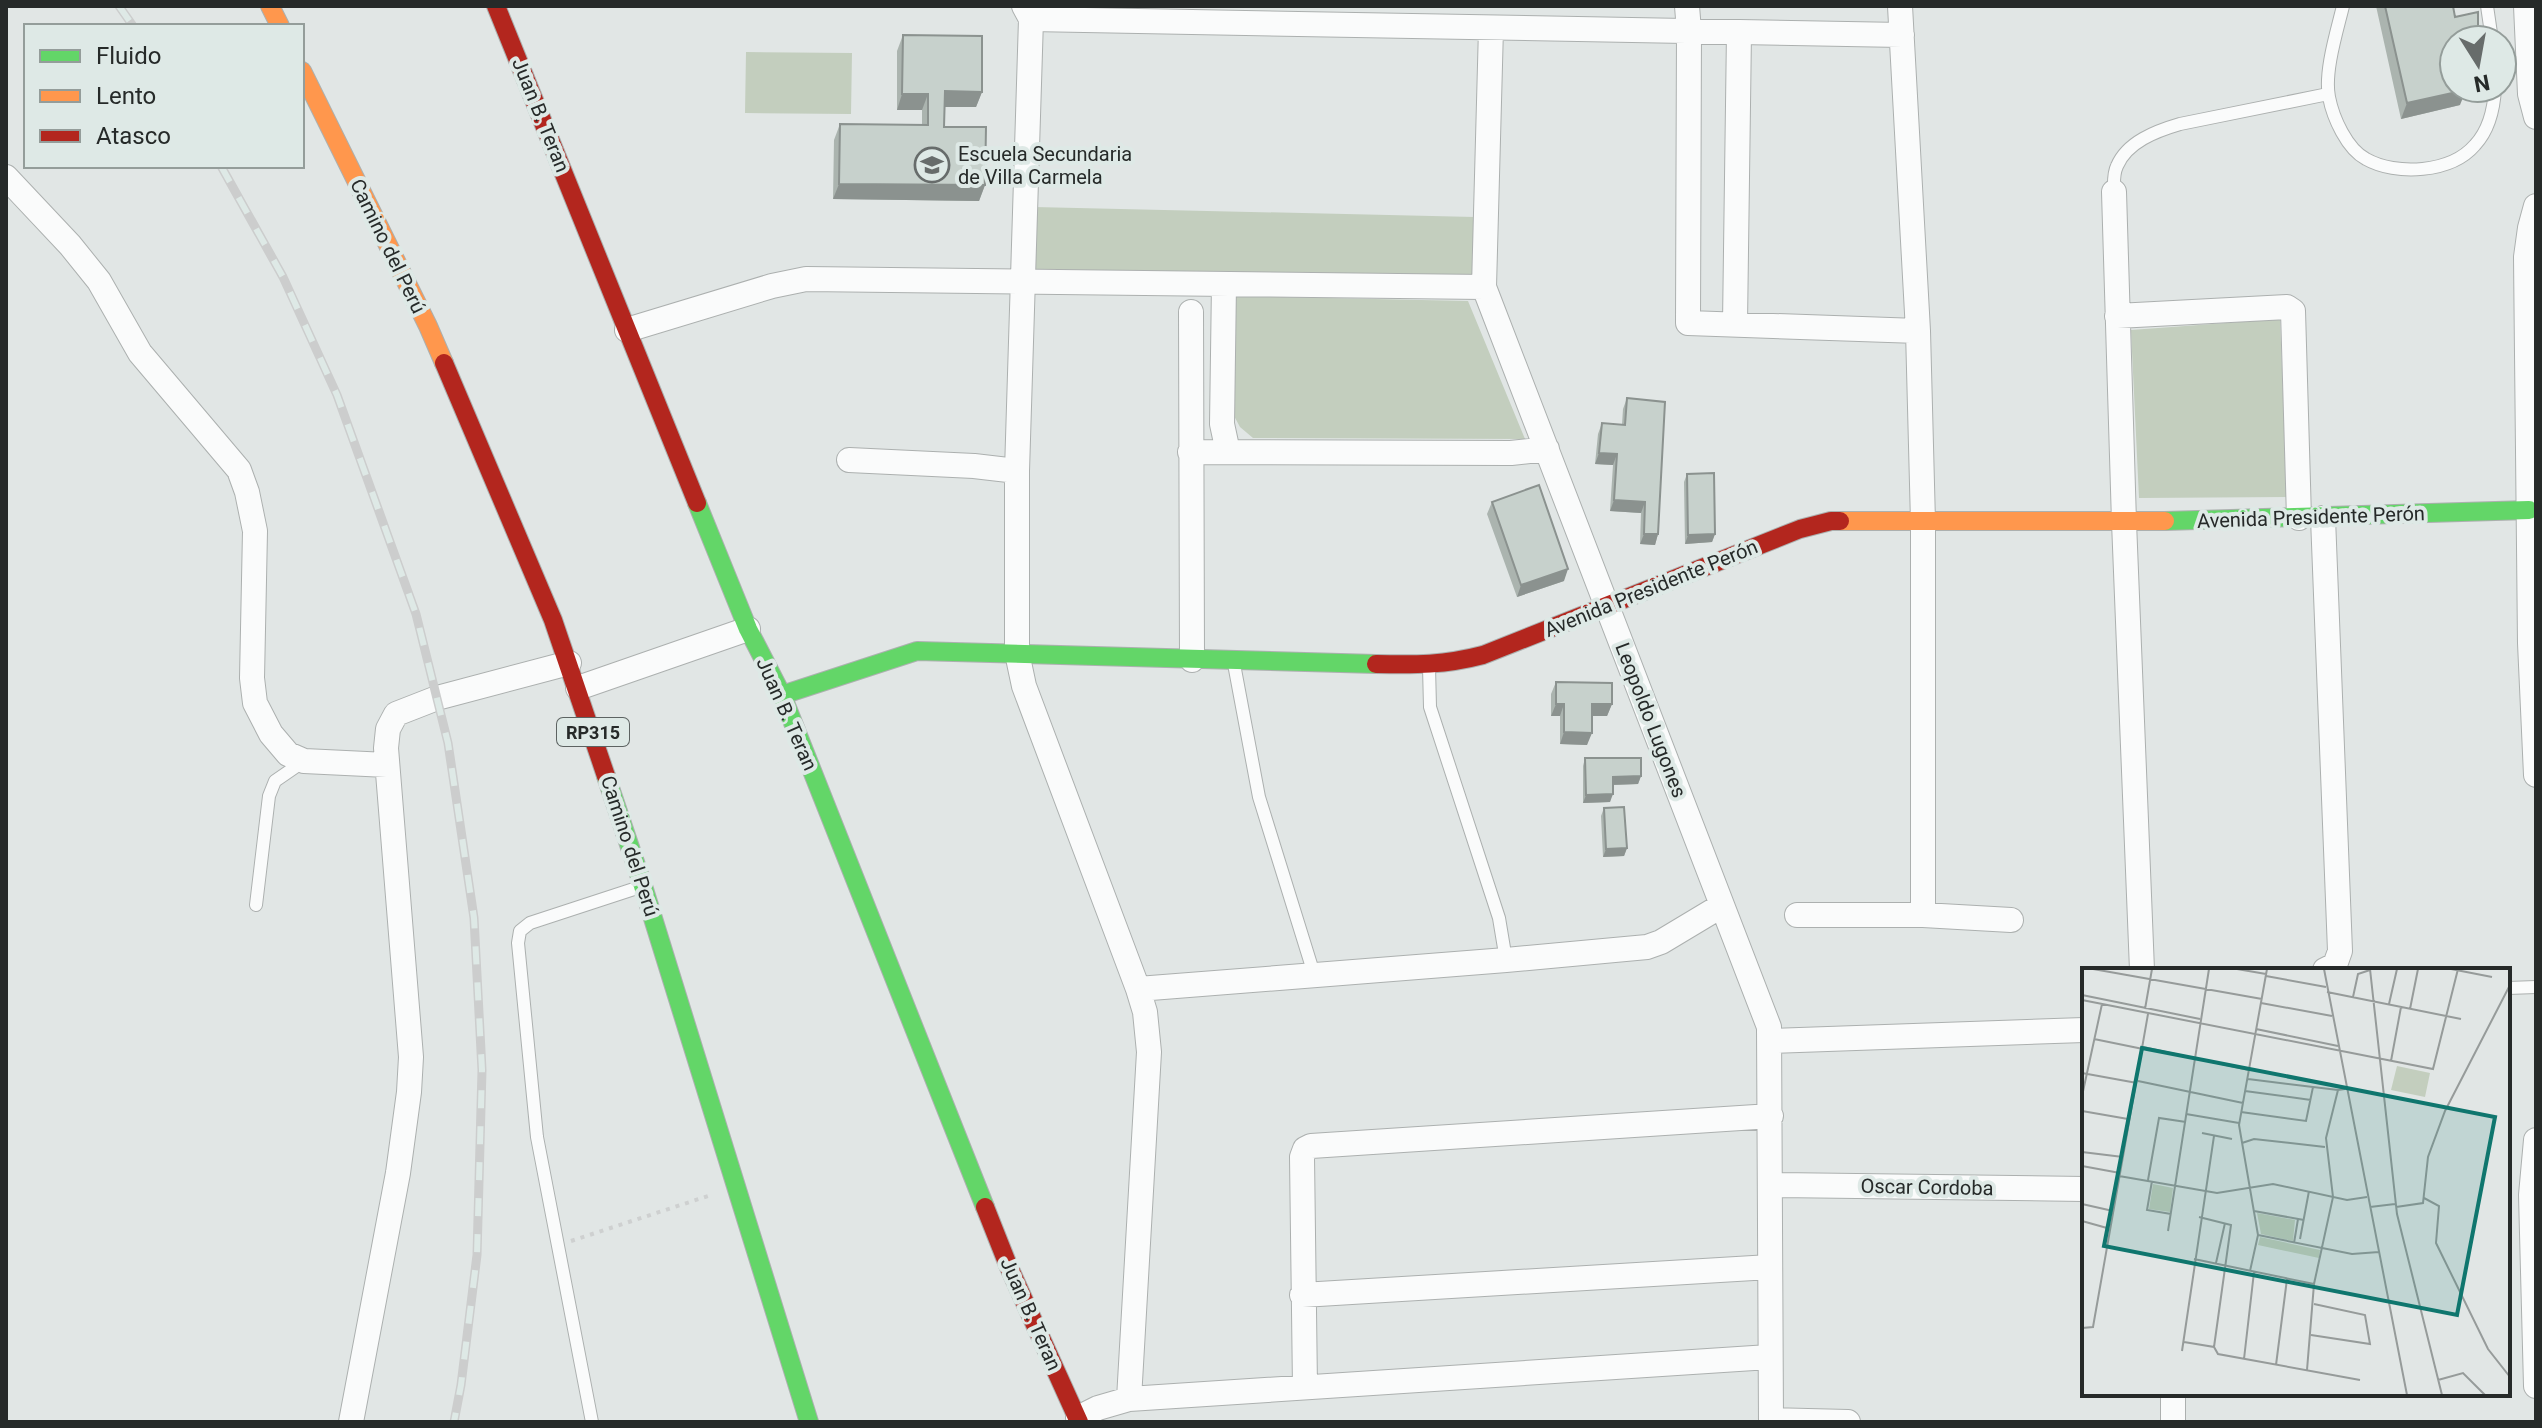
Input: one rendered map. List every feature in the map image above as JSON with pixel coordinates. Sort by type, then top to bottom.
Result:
[{"type":"street","points":[[270,6],[279,24]]},
{"type":"street","name":"Juan B. Teran","points":[[496,6],[748,629],[782,695],[1008,1265],[1078,1420]]},
{"type":"street","points":[[1687,6],[1688,323],[1918,331]]},
{"type":"street","points":[[1900,6],[1918,331],[1923,522],[1923,915]]},
{"type":"street","points":[[2526,6],[2530,94],[2536,117]]},
{"type":"street","points":[[1129,1399],[1150,1072],[1145,1012],[1024,686],[1017,653],[1017,471],[1027,13],[1462,17],[1491,28],[1902,35]]},
{"type":"street","name":"Leopoldo Lugones","points":[[1491,28],[1484,287],[1721,906],[1765,1013],[1771,1041],[1771,1421]]},
{"type":"street","points":[[1735,324],[1739,32]]},
{"type":"street","name":"Camino del Perú","points":[[304,75],[428,326],[553,620],[643,886],[809,1422]]},
{"type":"street","points":[[6,177],[99,281],[140,353],[239,470],[255,531],[252,678],[255,703],[271,734],[288,754],[304,761],[387,765]]},
{"type":"street","points":[[2114,192],[2142,968]]},
{"type":"street","points":[[2536,206],[2530,228],[2536,775]]},
{"type":"street","points":[[627,330],[772,286],[806,279],[1484,287]]},
{"type":"street","points":[[1224,284],[1222,424],[1228,452]]},
{"type":"street","points":[[2117,316],[2287,307],[2293,311],[2311,518],[2340,951],[2335,965],[2329,968]]},
{"type":"street","points":[[1191,312],[1192,660]]},
{"type":"street","points":[[1190,452],[1511,453],[1547,449]]},
{"type":"street","points":[[849,460],[1017,471]]},
{"type":"street","name":"Avenida Presidente Perón","points":[[782,695],[917,651],[1234,661],[1454,663],[1483,655],[1800,529],[1831,521],[2124,522],[2311,518],[2531,525]]},
{"type":"street","points":[[578,688],[748,629]]},
{"type":"street","points":[[351,1422],[398,1173],[411,1069],[387,765],[388,729],[396,714],[437,698],[569,663]]},
{"type":"street","points":[[1138,989],[1647,947],[1661,942],[1721,906]]},
{"type":"street","points":[[1797,915],[1923,915],[2011,920]]},
{"type":"street","points":[[1771,1041],[2082,1030]]},
{"type":"street","points":[[1305,1387],[1302,1295],[1302,1157],[1305,1149],[1311,1146],[1771,1116]]},
{"type":"street","points":[[2536,1140],[2527,1186],[2536,1386]]},
{"type":"street","name":"Oscar Cordoba","points":[[1771,1185],[2082,1189]]},
{"type":"street","points":[[1302,1295],[1770,1267]]},
{"type":"street","points":[[1078,1420],[1098,1408],[1129,1399],[1769,1357]]},
{"type":"street","points":[[2173,1396],[2173,1422]]},
{"type":"street","points":[[1771,1421],[1848,1422]]},
{"type":"lane","points":[[2343,6],[2328,94],[2343,133],[2364,159],[2394,169],[2429,168],[2456,159],[2475,146],[2491,118],[2493,104]]},
{"type":"lane","points":[[2114,192],[2115,169],[2124,153],[2135,143],[2161,130],[2328,94]]},
{"type":"lane","points":[[1234,661],[1259,797],[1314,974]]},
{"type":"lane","points":[[1429,665],[1430,707],[1499,918],[1506,960]]},
{"type":"lane","points":[[256,905],[269,796],[275,781],[304,761]]},
{"type":"lane","points":[[592,1422],[537,1137],[518,943],[520,931],[530,923],[643,886]]},
{"type":"lane","points":[[2510,988],[2536,987]]},
{"type":"path","points":[[558,1246],[735,1187]]},
{"type":"green space","points":[[746,52],[852,53],[851,114],[745,113]]},
{"type":"green space","points":[[1034,207],[1475,217],[1473,276],[1034,270]]},
{"type":"green space","points":[[1233,296],[1468,301],[1525,439],[1253,438],[1240,427],[1233,414]]},
{"type":"green space","points":[[2280,319],[2287,497],[2139,498],[2131,330]]},
{"type":"building","points":[[2385,6],[2453,6],[2455,17],[2478,12],[2478,24],[2438,24],[2438,96],[2407,103]]},
{"type":"building","points":[[903,35],[982,36],[982,92],[945,91],[944,127],[986,127],[985,185],[839,184],[840,124],[928,125],[928,94],[902,94]]},
{"type":"building","points":[[1627,398],[1665,402],[1658,534],[1644,534],[1645,502],[1614,500],[1617,454],[1599,453],[1602,423],[1625,425]]},
{"type":"building","points":[[1714,473],[1715,534],[1688,535],[1687,474]]},
{"type":"building","points":[[1539,485],[1568,569],[1521,585],[1492,502]]},
{"type":"building","points":[[1556,682],[1612,683],[1612,704],[1592,704],[1592,733],[1564,732],[1564,704],[1556,704]]},
{"type":"building","points":[[1585,758],[1641,758],[1641,776],[1613,777],[1613,794],[1586,795]]},
{"type":"building","points":[[1624,807],[1627,848],[1606,849],[1604,808]]},
{"type":"railway","points":[[119,6],[132,24]]},
{"type":"railway","points":[[222,168],[283,277],[337,395],[416,614],[448,743],[474,918],[482,1070],[477,1255],[454,1422]]},
{"type":"traffic: fast","points":[[697,503],[748,629],[782,695],[985,1207]]},
{"type":"traffic: fast","points":[[2165,521],[2529,510]]},
{"type":"traffic: fast","points":[[782,695],[917,651],[1376,664]]},
{"type":"traffic: fast","points":[[606,776],[809,1422]]},
{"type":"traffic: slow","points":[[270,6],[279,24]]},
{"type":"traffic: slow","points":[[304,75],[444,363]]},
{"type":"traffic: slow","points":[[1840,521],[2165,521]]},
{"type":"traffic: jam","points":[[496,6],[697,503]]},
{"type":"traffic: jam","points":[[444,363],[553,620],[606,776]]},
{"type":"traffic: jam","points":[[1376,664],[1430,664],[1483,655],[1800,529],[1840,521]]},
{"type":"traffic: jam","points":[[985,1207],[1079,1422]]},
{"type":"place","name":"Escuela Secundaria de Villa Carmela","points":[[932,165]]}]
